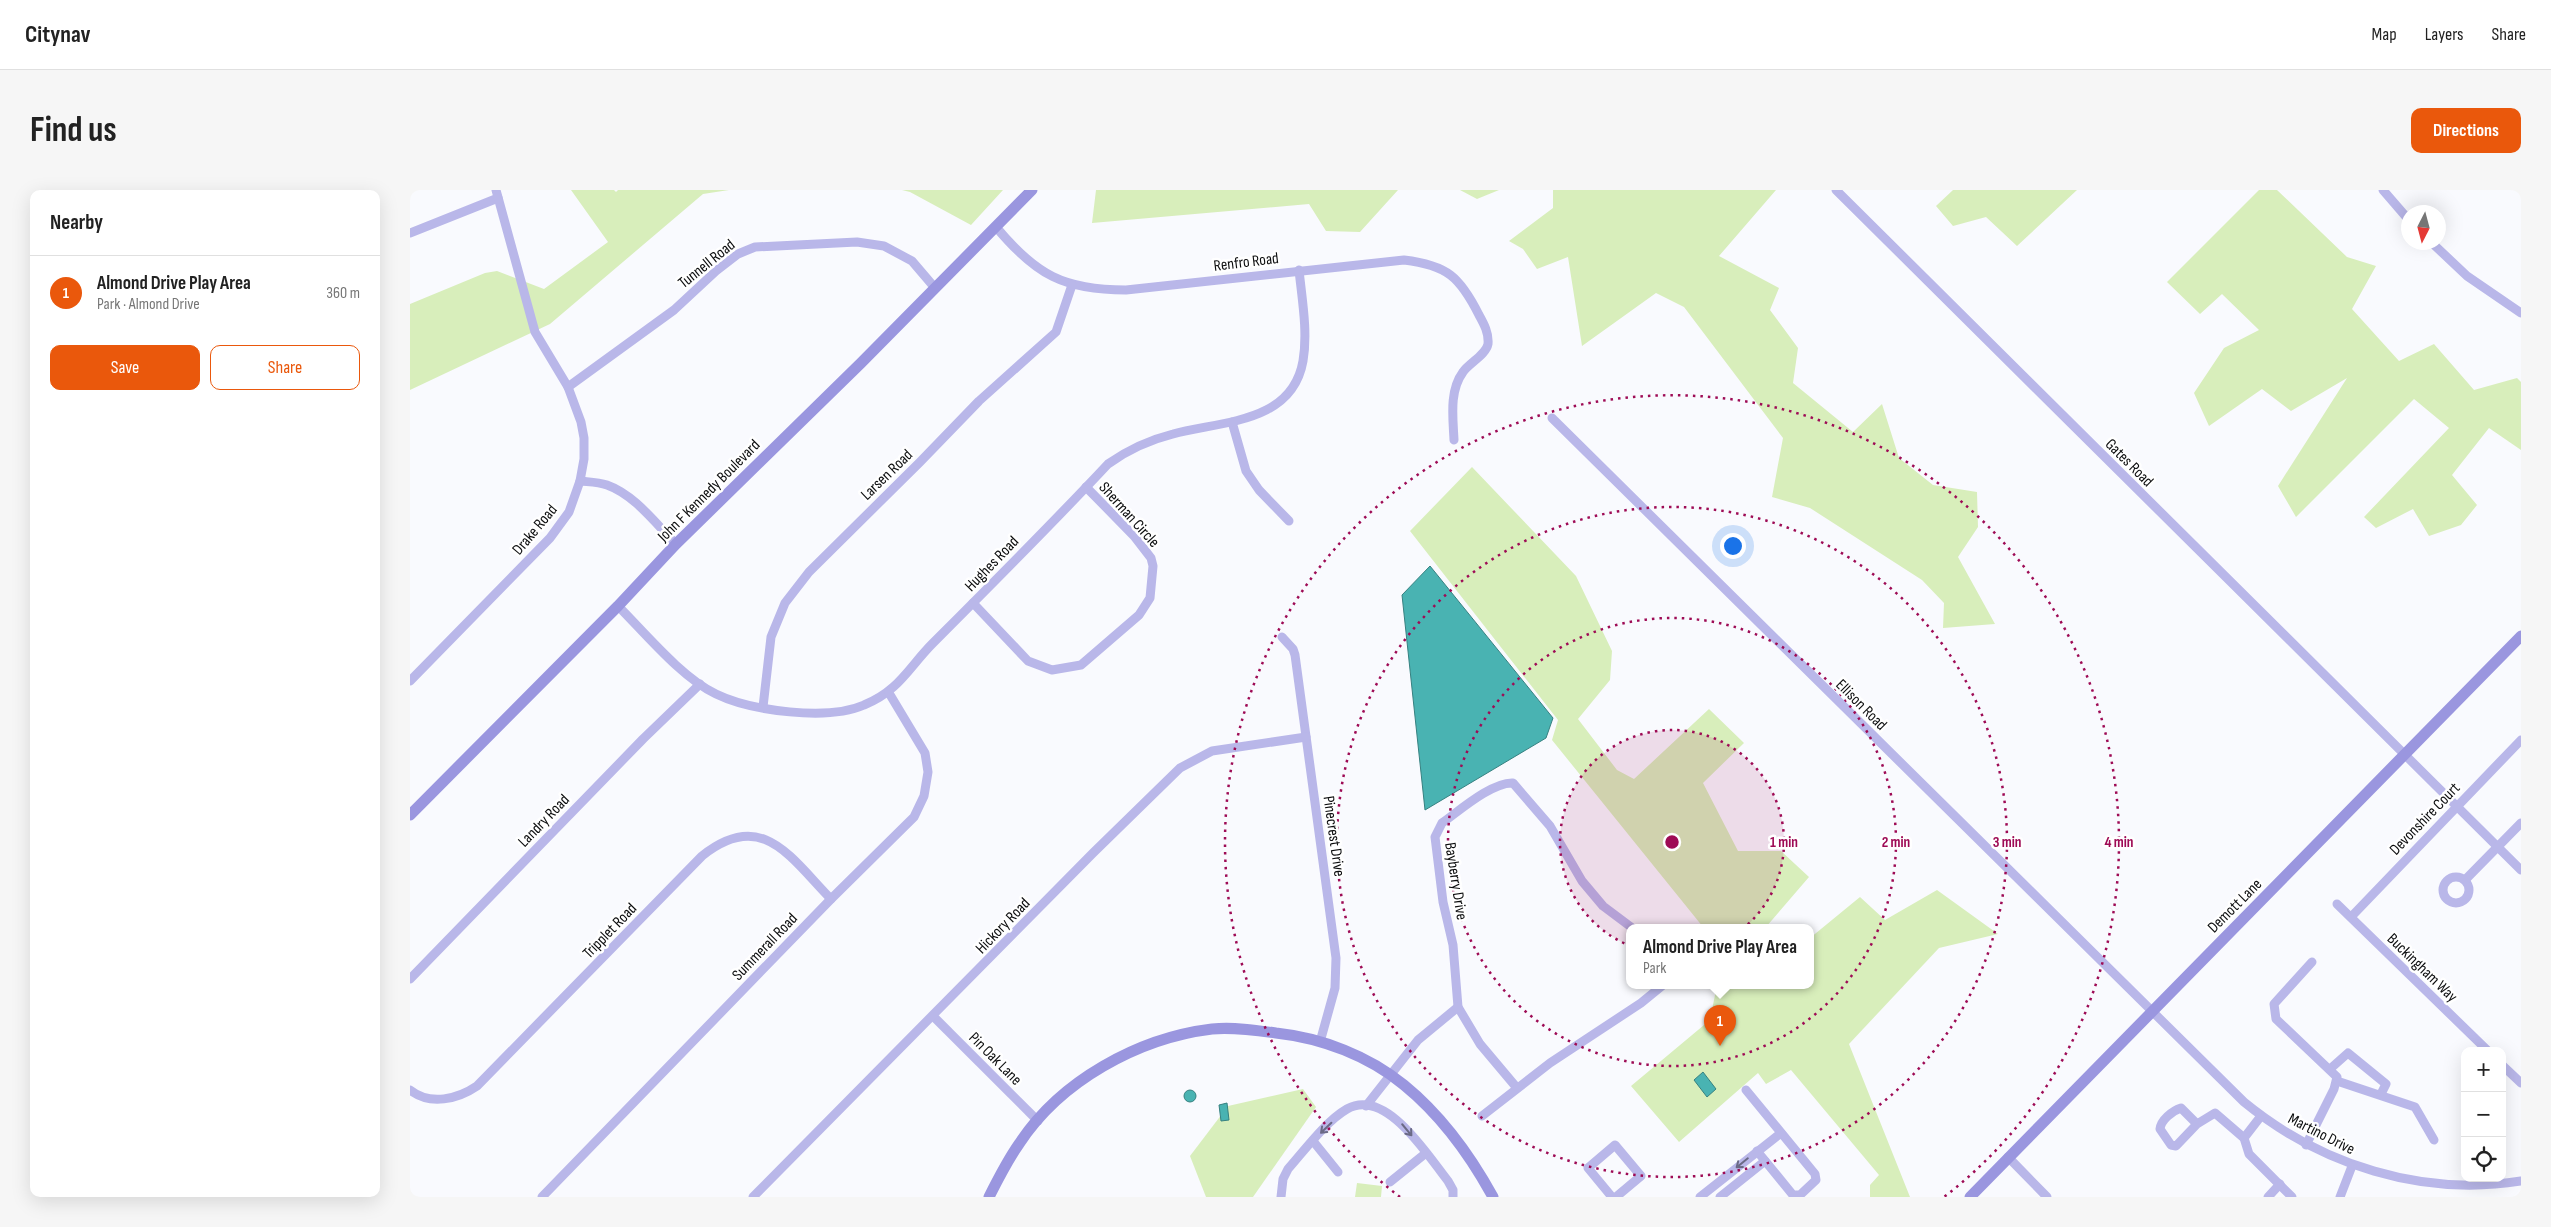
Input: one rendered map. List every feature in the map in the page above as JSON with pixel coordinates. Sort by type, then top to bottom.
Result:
[{"type":"street","name":"John F Kennedy Boulevard","points":[[410,815],[618,606],[676,544],[1032,190]]},
{"type":"street","name":"Gates Road","points":[[1836,190],[2236,588],[2406,753],[2521,870]]},
{"type":"street","points":[[2382,190],[2401,211]]},
{"type":"street","points":[[410,233],[497,194]]},
{"type":"street","name":"Drake Road","points":[[410,680],[550,538],[569,512],[580,480],[584,459],[584,438],[581,422],[568,387],[535,332],[497,194]]},
{"type":"street","name":"Renfro Road","points":[[996,227],[1037,268],[1072,285],[1094,290],[1126,290],[1404,260],[1425,262],[1446,270],[1460,281],[1486,332],[1486,349],[1463,372],[1459,379],[1453,409],[1454,440]]},
{"type":"street","name":"Tunnell Road","points":[[568,387],[674,310],[716,270],[738,254],[755,247],[858,242],[884,246],[912,261],[935,288]]},
{"type":"street","points":[[2439,250],[2467,276],[2521,314]]},
{"type":"street","name":"Hughes Road","points":[[618,606],[700,684],[716,694],[744,704],[794,711],[844,711],[864,706],[890,693],[928,648],[1108,464],[1129,449],[1173,434],[1261,414],[1273,407],[1297,379],[1303,361],[1304,325],[1299,270]]},
{"type":"street","name":"Larsen Road","points":[[763,707],[771,637],[785,603],[809,572],[979,401],[1056,332],[1072,285]]},
{"type":"street","name":"Ellison Road","points":[[1552,418],[2152,1011]]},
{"type":"street","points":[[1232,422],[1246,471],[1259,490],[1289,521]]},
{"type":"street","points":[[580,480],[606,485],[618,490],[631,499],[676,544]]},
{"type":"street","name":"Sherman Circle","points":[[973,603],[1028,661],[1052,670],[1081,665],[1140,616],[1150,598],[1153,566],[1151,558],[1134,536],[1086,487]]},
{"type":"street","name":"Demott Lane","points":[[1970,1197],[2521,636]]},
{"type":"street","name":"Pinecrest Drive","points":[[1282,637],[1293,649],[1295,655],[1336,958],[1335,988],[1320,1042]]},
{"type":"street","name":"Landry Road","points":[[410,978],[643,738],[700,684]]},
{"type":"street","name":"Summerall Road","points":[[542,1197],[830,899],[914,817],[924,796],[928,772],[925,753],[890,693]]},
{"type":"street","name":"Hickory Road","points":[[753,1197],[1180,768],[1212,751],[1306,737]]},
{"type":"street","name":"Devonshire Court","points":[[2351,917],[2521,740]]},
{"type":"street","name":"Bayberry Drive","points":[[1517,1088],[1480,1044],[1458,1008],[1453,946],[1443,902],[1435,836],[1442,823],[1504,782],[1517,786],[1550,826],[1582,881],[1603,906],[1627,924]]},
{"type":"street","points":[[2465,880],[2521,823]]},
{"type":"street","name":"Tripplet Road","points":[[410,1090],[424,1098],[442,1100],[463,1095],[477,1086],[702,856],[728,838],[739,836],[757,837],[778,845],[830,899]]},
{"type":"street","name":"Buckingham Way","points":[[2337,904],[2484,1047]]},
{"type":"street","points":[[2306,1145],[2337,1081],[2337,1077],[2274,1014],[2274,1004],[2312,962]]},
{"type":"street","points":[[1482,1116],[1550,1063],[1641,1004],[1658,989]]},
{"type":"street","points":[[1366,1106],[1418,1040],[1458,1008]]},
{"type":"street","name":"Martino Drive","points":[[2152,1011],[2261,1116],[2306,1145],[2352,1166],[2381,1175],[2427,1184],[2486,1186],[2521,1182]]},
{"type":"street","name":"Pin Oak Lane","points":[[933,1016],[1038,1121]]},
{"type":"street","points":[[990,1197],[1020,1142],[1058,1100],[1100,1068],[1140,1048],[1183,1035],[1212,1029],[1242,1029],[1290,1034],[1320,1042],[1360,1057],[1391,1075],[1434,1112],[1449,1129],[1493,1197]]},
{"type":"street","points":[[2330,1068],[2348,1053],[2386,1084],[2381,1094]]},
{"type":"street","points":[[2506,1069],[2521,1083]]},
{"type":"street","points":[[2337,1081],[2381,1094],[2415,1107],[2434,1140]]},
{"type":"street","points":[[1746,1090],[1815,1174],[1814,1184],[1800,1195],[1793,1195],[1757,1151]]},
{"type":"street","points":[[1281,1197],[1283,1179],[1288,1169],[1313,1141],[1348,1108],[1366,1106],[1399,1121],[1452,1187],[1453,1197]]},
{"type":"street","points":[[2197,1124],[2215,1113],[2244,1138],[2249,1154],[2292,1197]]},
{"type":"street","points":[[2244,1138],[2261,1116]]},
{"type":"street","points":[[1700,1197],[1781,1133]]},
{"type":"street","points":[[1313,1141],[1338,1172]]},
{"type":"street","points":[[1615,1145],[1641,1176],[1626,1194],[1614,1197],[1588,1168],[1615,1145]]},
{"type":"street","points":[[1390,1182],[1426,1153]]},
{"type":"street","points":[[2008,1157],[2047,1197]]},
{"type":"street","points":[[1720,1197],[1765,1161]]},
{"type":"street","points":[[2340,1197],[2352,1166]]},
{"type":"street","points":[[2268,1197],[2280,1184]]},
{"type":"green space","points":[[571,190],[614,190],[616,192],[618,190],[729,190],[703,194],[550,324],[410,390],[410,304],[485,273],[497,271],[544,289],[608,242]]},
{"type":"green space","points":[[902,190],[1003,190],[971,225],[910,192]]},
{"type":"green space","points":[[1096,190],[1398,190],[1360,232],[1326,231],[1309,204],[1092,223]]},
{"type":"green space","points":[[1460,190],[1499,190],[1477,199]]},
{"type":"green space","points":[[1553,190],[1776,190],[1719,256],[1779,288],[1770,310],[1798,348],[1793,383],[1853,432],[1882,404],[1899,458],[1933,485],[1977,492],[1978,527],[1958,557],[1995,624],[1943,628],[1944,603],[1922,580],[1810,508],[1772,497],[1783,438],[1684,307],[1656,293],[1582,346],[1568,257],[1537,269],[1523,249],[1509,241],[1553,208]]},
{"type":"green space","points":[[1953,190],[2077,190],[2017,246],[1986,217],[1953,226],[1936,206]]},
{"type":"green space","points":[[2259,190],[2277,190],[2347,257],[2376,266],[2352,309],[2399,361],[2434,344],[2474,390],[2517,378],[2521,382],[2521,450],[2489,428],[2452,475],[2477,505],[2461,525],[2429,536],[2413,509],[2376,528],[2364,517],[2449,428],[2414,399],[2296,517],[2278,486],[2347,378],[2291,411],[2262,389],[2209,426],[2194,393],[2224,348],[2259,330],[2222,294],[2200,314],[2167,282]]},
{"type":"green space","points":[[1472,467],[1576,576],[1612,651],[1610,680],[1578,719],[1617,770],[1634,779],[1709,709],[1744,743],[1703,783],[1738,851],[1781,851],[1809,877],[1769,924],[1701,924],[1552,740],[1558,720],[1410,531]]},
{"type":"green space","points":[[1937,890],[1998,934],[1939,948],[1849,1044],[1910,1197],[1870,1197],[1870,1185],[1879,1175],[1791,1070],[1766,1084],[1758,1073],[1679,1142],[1631,1086],[1710,1020],[1716,989],[1814,989],[1814,935],[1860,897],[1885,920]]},
{"type":"green space","points":[[1303,1089],[1316,1107],[1253,1197],[1206,1197],[1190,1156],[1228,1106]]},
{"type":"green space","points":[[1357,1183],[1382,1186],[1381,1197],[1355,1197]]},
{"type":"water","points":[[1430,566],[1553,718],[1546,738],[1425,810],[1402,595]]},
{"type":"water","points":[[1703,1072],[1716,1089],[1707,1097],[1694,1080]]},
{"type":"water","points":[[1190,1090],[1196,1096],[1190,1102],[1184,1096]]},
{"type":"water","points":[[1227,1103],[1229,1120],[1221,1121],[1219,1105]]},
{"type":"place","name":"Almond Drive Play Area","points":[[1720,1046]]}]
